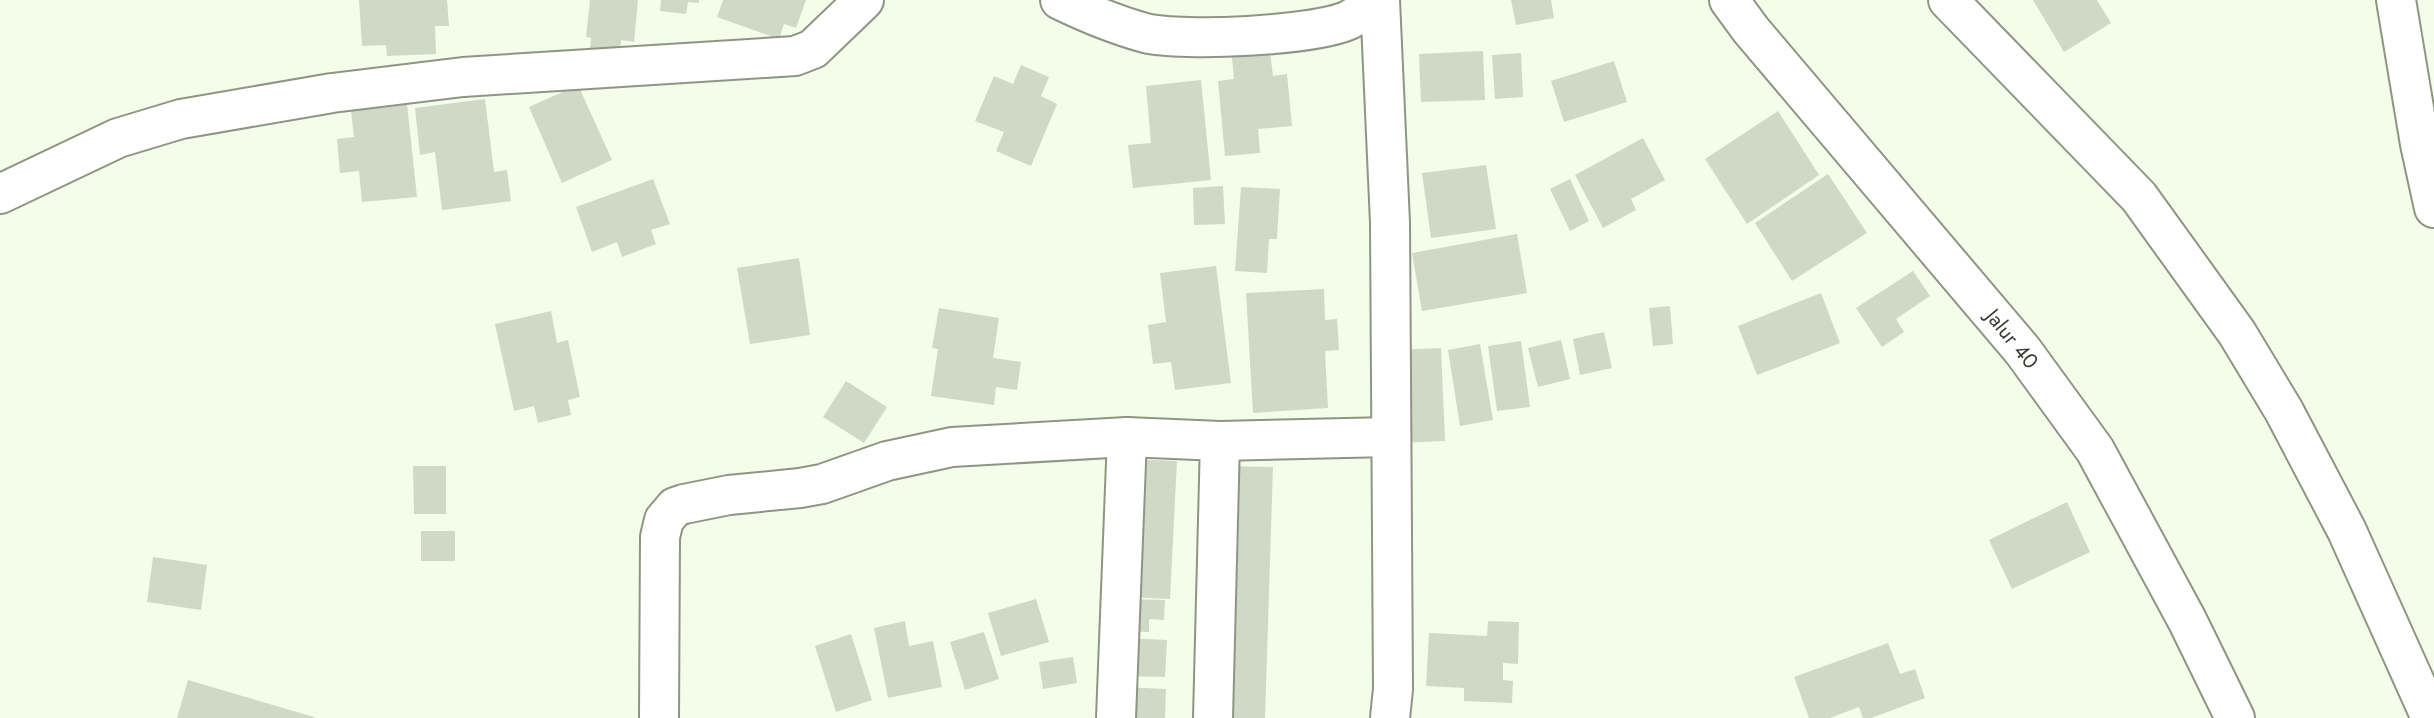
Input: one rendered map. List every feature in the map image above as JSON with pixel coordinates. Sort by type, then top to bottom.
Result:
[{"type":"main road","points":[[0,194],[118,138],[181,119],[304,98],[463,77],[795,56],[813,49],[864,0]]},
{"type":"main road","points":[[1060,0],[1088,14],[1146,33],[1184,37],[1277,33],[1327,27],[1363,12],[1374,0]]},
{"type":"main road","points":[[1380,0],[1390,223],[1393,690],[1390,718]]},
{"type":"main road","name":"Jalur 40","points":[[1729,0],[1751,30],[2023,351],[2059,398],[2095,450],[2187,620],[2235,718]]},
{"type":"main road","points":[[1948,0],[2139,197],[2237,333],[2284,411],[2347,531],[2431,718]]},
{"type":"main road","points":[[2396,0],[2420,144],[2434,208]]},
{"type":"main road","points":[[659,718],[660,537],[664,520],[675,508],[699,499],[822,484],[887,461],[952,447],[1127,438],[1220,441],[1390,437]]},
{"type":"main road","points":[[1116,718],[1127,438]]},
{"type":"main road","points":[[1213,718],[1220,441]]},
{"type":"building","points":[[359,0],[447,0],[449,26],[435,26],[436,54],[387,56],[386,45],[362,46]]},
{"type":"building","points":[[590,0],[638,0],[634,42],[621,40],[620,51],[590,48],[591,38],[586,37]]},
{"type":"building","points":[[661,0],[699,0],[699,3],[688,2],[686,14],[660,11]]},
{"type":"building","points":[[723,0],[806,0],[796,28],[784,24],[779,39],[717,17]]},
{"type":"building","points":[[1511,0],[1551,0],[1554,18],[1516,25]]},
{"type":"building","points":[[2033,0],[2097,0],[2111,23],[2064,52]]},
{"type":"building","points":[[1269,44],[1273,76],[1287,74],[1292,126],[1258,129],[1260,153],[1225,156],[1218,81],[1234,79],[1231,48]]},
{"type":"building","points":[[1483,51],[1485,100],[1421,102],[1419,54]]},
{"type":"building","points":[[1521,53],[1523,97],[1495,99],[1492,55]]},
{"type":"building","points":[[1614,61],[1627,102],[1564,122],[1551,81]]},
{"type":"building","points":[[1021,65],[1049,77],[1041,96],[1057,104],[1031,166],[996,151],[1004,132],[975,121],[994,76],[1013,84]]},
{"type":"building","points":[[1201,80],[1211,180],[1133,188],[1128,145],[1151,143],[1146,86]]},
{"type":"building","points":[[578,85],[612,160],[562,183],[529,107]]},
{"type":"building","points":[[485,99],[494,172],[507,170],[511,201],[442,210],[435,152],[420,155],[415,108]]},
{"type":"building","points":[[407,104],[417,197],[362,202],[359,171],[340,173],[337,139],[354,137],[351,111]]},
{"type":"building","points":[[1778,111],[1819,175],[1747,224],[1705,159]]},
{"type":"building","points":[[1643,138],[1665,180],[1631,199],[1636,210],[1603,228],[1575,175]]},
{"type":"building","points":[[1486,165],[1496,229],[1431,238],[1422,173]]},
{"type":"building","points":[[1828,174],[1867,233],[1792,281],[1755,223]]},
{"type":"building","points":[[653,179],[670,224],[651,230],[656,244],[622,257],[617,242],[592,252],[576,207]]},
{"type":"building","points":[[1570,179],[1589,221],[1570,231],[1550,189]]},
{"type":"building","points":[[1223,186],[1225,224],[1194,225],[1193,188]]},
{"type":"building","points":[[1241,187],[1280,189],[1277,239],[1269,239],[1267,273],[1235,271]]},
{"type":"building","points":[[1517,234],[1527,293],[1422,311],[1412,253]]},
{"type":"building","points":[[799,258],[810,335],[750,344],[737,268]]},
{"type":"building","points":[[1216,266],[1231,383],[1175,390],[1171,362],[1153,364],[1148,325],[1166,322],[1160,273]]},
{"type":"building","points":[[1913,271],[1930,296],[1896,319],[1904,332],[1882,347],[1856,308]]},
{"type":"building","points":[[1324,289],[1325,320],[1337,319],[1339,350],[1325,351],[1328,408],[1253,413],[1246,293]]},
{"type":"building","points":[[1821,293],[1840,343],[1757,375],[1738,326]]},
{"type":"building","points":[[1670,306],[1673,344],[1653,346],[1649,308]]},
{"type":"building","points":[[939,308],[999,318],[993,358],[1021,362],[1017,390],[996,387],[994,405],[931,396],[938,349],[932,348]]},
{"type":"building","points":[[551,311],[557,343],[568,340],[580,397],[568,400],[571,415],[538,423],[534,406],[514,411],[495,324]]},
{"type":"building","points":[[1604,332],[1612,368],[1580,375],[1573,339]]},
{"type":"building","points":[[1561,340],[1570,379],[1538,387],[1528,348]]},
{"type":"building","points":[[1521,341],[1530,407],[1497,411],[1488,346]]},
{"type":"building","points":[[1480,344],[1493,420],[1460,426],[1448,350]]},
{"type":"building","points":[[1441,348],[1445,441],[1400,443],[1396,350]]},
{"type":"building","points":[[846,381],[887,407],[864,443],[823,417]]},
{"type":"building","points":[[1131,459],[1177,461],[1170,599],[1124,597]]},
{"type":"building","points":[[413,466],[446,466],[446,514],[414,514]]},
{"type":"building","points":[[1224,466],[1273,467],[1265,718],[1216,718]]},
{"type":"building","points":[[2067,502],[2090,552],[2012,589],[1989,540]]},
{"type":"building","points":[[421,531],[455,531],[455,561],[421,561]]},
{"type":"building","points":[[153,557],[207,565],[201,610],[147,602]]},
{"type":"building","points":[[1036,599],[1049,642],[1001,656],[988,613]]},
{"type":"building","points":[[1124,599],[1165,600],[1164,620],[1149,619],[1149,632],[1123,631]]},
{"type":"building","points":[[905,621],[909,646],[933,641],[942,687],[888,698],[874,628]]},
{"type":"building","points":[[1488,621],[1519,622],[1518,664],[1503,663],[1503,680],[1513,681],[1512,703],[1464,701],[1464,688],[1426,686],[1429,633],[1487,636]]},
{"type":"building","points":[[984,632],[999,679],[965,690],[950,642]]},
{"type":"building","points":[[851,634],[872,700],[836,712],[815,646]]},
{"type":"building","points":[[1124,638],[1167,640],[1165,677],[1122,676]]},
{"type":"building","points":[[1888,643],[1900,674],[1915,669],[1925,698],[1871,718],[1863,718],[1859,707],[1830,718],[1809,718],[1794,677]]},
{"type":"building","points":[[1073,657],[1077,683],[1043,689],[1039,662]]},
{"type":"building","points":[[188,680],[314,717],[314,718],[177,718]]},
{"type":"building","points":[[1122,687],[1166,689],[1165,718],[1120,718]]}]
